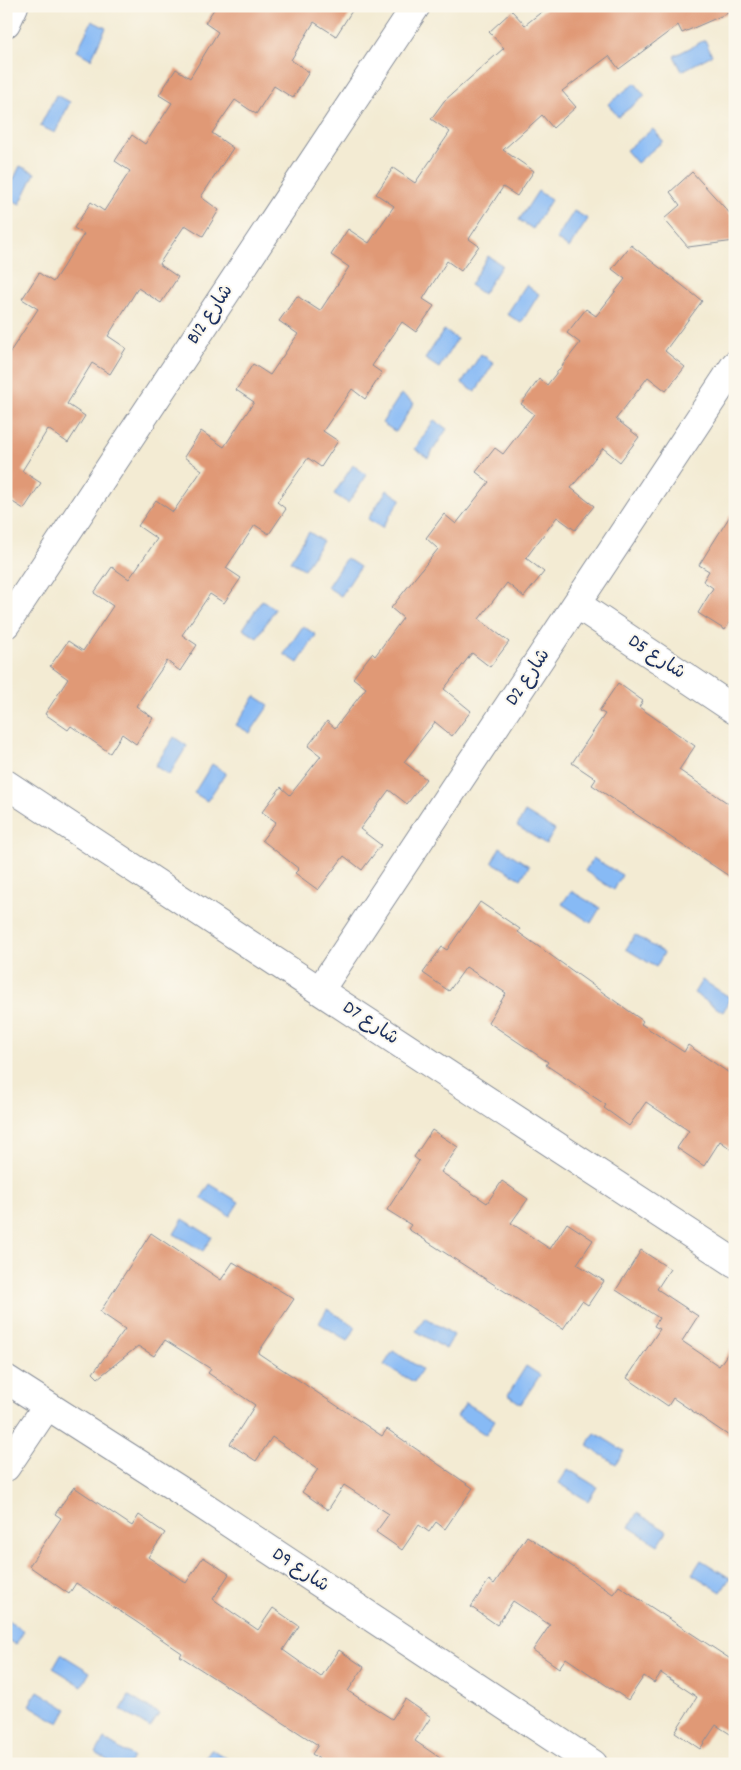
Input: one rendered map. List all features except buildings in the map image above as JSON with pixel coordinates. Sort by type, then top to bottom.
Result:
[{"type":"street","points":[[6,23],[14,6]]},
{"type":"street","name":"B12 شارع","points":[[6,624],[416,11]]},
{"type":"street","name":"D2 شارع","points":[[320,990],[578,605],[735,365]]},
{"type":"street","name":"D5 شارع","points":[[578,605],[735,710]]},
{"type":"street","name":"D7 شارع","points":[[6,784],[452,1079],[735,1263]]},
{"type":"street","name":"D9 شارع","points":[[6,1379],[178,1489],[593,1764]]},
{"type":"street","points":[[6,1467],[47,1406]]},
{"type":"water","points":[[92,21],[106,28],[91,59],[77,51]]},
{"type":"water","points":[[705,40],[712,55],[682,71],[674,56]]},
{"type":"water","points":[[635,83],[645,96],[618,117],[608,104]]},
{"type":"water","points":[[56,95],[70,102],[55,133],[40,126]]},
{"type":"water","points":[[653,129],[663,141],[637,163],[626,150]]},
{"type":"water","points":[[20,166],[35,173],[20,204],[6,197],[6,195]]},
{"type":"water","points":[[538,191],[551,200],[533,229],[519,220]]},
{"type":"water","points":[[574,211],[588,219],[569,248],[556,239]]},
{"type":"water","points":[[488,256],[502,265],[483,294],[470,285]]},
{"type":"water","points":[[526,285],[539,294],[521,323],[507,314]]},
{"type":"water","points":[[444,330],[457,339],[439,368],[425,359]]},
{"type":"water","points":[[481,354],[494,363],[475,392],[462,383]]},
{"type":"water","points":[[401,394],[414,403],[396,432],[382,423]]},
{"type":"water","points":[[434,420],[447,429],[428,458],[415,449]]},
{"type":"water","points":[[353,465],[367,475],[348,503],[334,494]]},
{"type":"water","points":[[387,490],[401,499],[382,528],[368,519]]},
{"type":"water","points":[[309,532],[323,541],[304,569],[290,561]]},
{"type":"water","points":[[346,558],[360,567],[341,596],[327,587]]},
{"type":"water","points":[[262,600],[275,609],[257,638],[243,629]]},
{"type":"water","points":[[303,626],[316,635],[298,663],[284,654]]},
{"type":"water","points":[[255,696],[269,705],[250,733],[236,725]]},
{"type":"water","points":[[174,737],[187,746],[169,775],[155,766]]},
{"type":"water","points":[[212,764],[226,773],[207,801],[194,793]]},
{"type":"water","points":[[525,812],[555,830],[546,844],[517,826]]},
{"type":"water","points":[[500,847],[529,866],[521,879],[492,862]]},
{"type":"water","points":[[593,858],[622,875],[614,890],[585,871]]},
{"type":"water","points":[[571,891],[600,908],[591,923],[562,904]]},
{"type":"water","points":[[635,935],[664,953],[656,967],[626,949]]},
{"type":"water","points":[[702,980],[731,998],[723,1012],[694,993]]},
{"type":"water","points":[[210,1184],[239,1202],[230,1216],[201,1198]]},
{"type":"water","points":[[183,1219],[212,1237],[203,1251],[174,1234]]},
{"type":"water","points":[[327,1309],[356,1327],[348,1341],[319,1323]]},
{"type":"water","points":[[425,1317],[454,1335],[446,1349],[416,1331]]},
{"type":"water","points":[[393,1351],[422,1369],[414,1382],[384,1365]]},
{"type":"water","points":[[526,1366],[540,1375],[521,1404],[508,1395]]},
{"type":"water","points":[[466,1403],[495,1420],[486,1435],[457,1416]]},
{"type":"water","points":[[595,1433],[624,1451],[616,1464],[587,1446]]},
{"type":"water","points":[[568,1469],[597,1487],[588,1501],[559,1483]]},
{"type":"water","points":[[637,1513],[667,1531],[658,1545],[629,1527]]},
{"type":"water","points":[[701,1560],[730,1578],[721,1592],[692,1574]]},
{"type":"water","points":[[6,1620],[24,1631],[16,1645],[6,1639]]},
{"type":"water","points":[[61,1654],[90,1672],[82,1686],[53,1668]]},
{"type":"water","points":[[38,1691],[67,1709],[59,1723],[29,1705]]},
{"type":"water","points":[[129,1696],[159,1714],[150,1728],[121,1710]]},
{"type":"water","points":[[104,1739],[133,1757],[129,1764],[113,1764],[96,1753]]},
{"type":"water","points":[[211,1749],[236,1764],[205,1764],[202,1762]]}]
